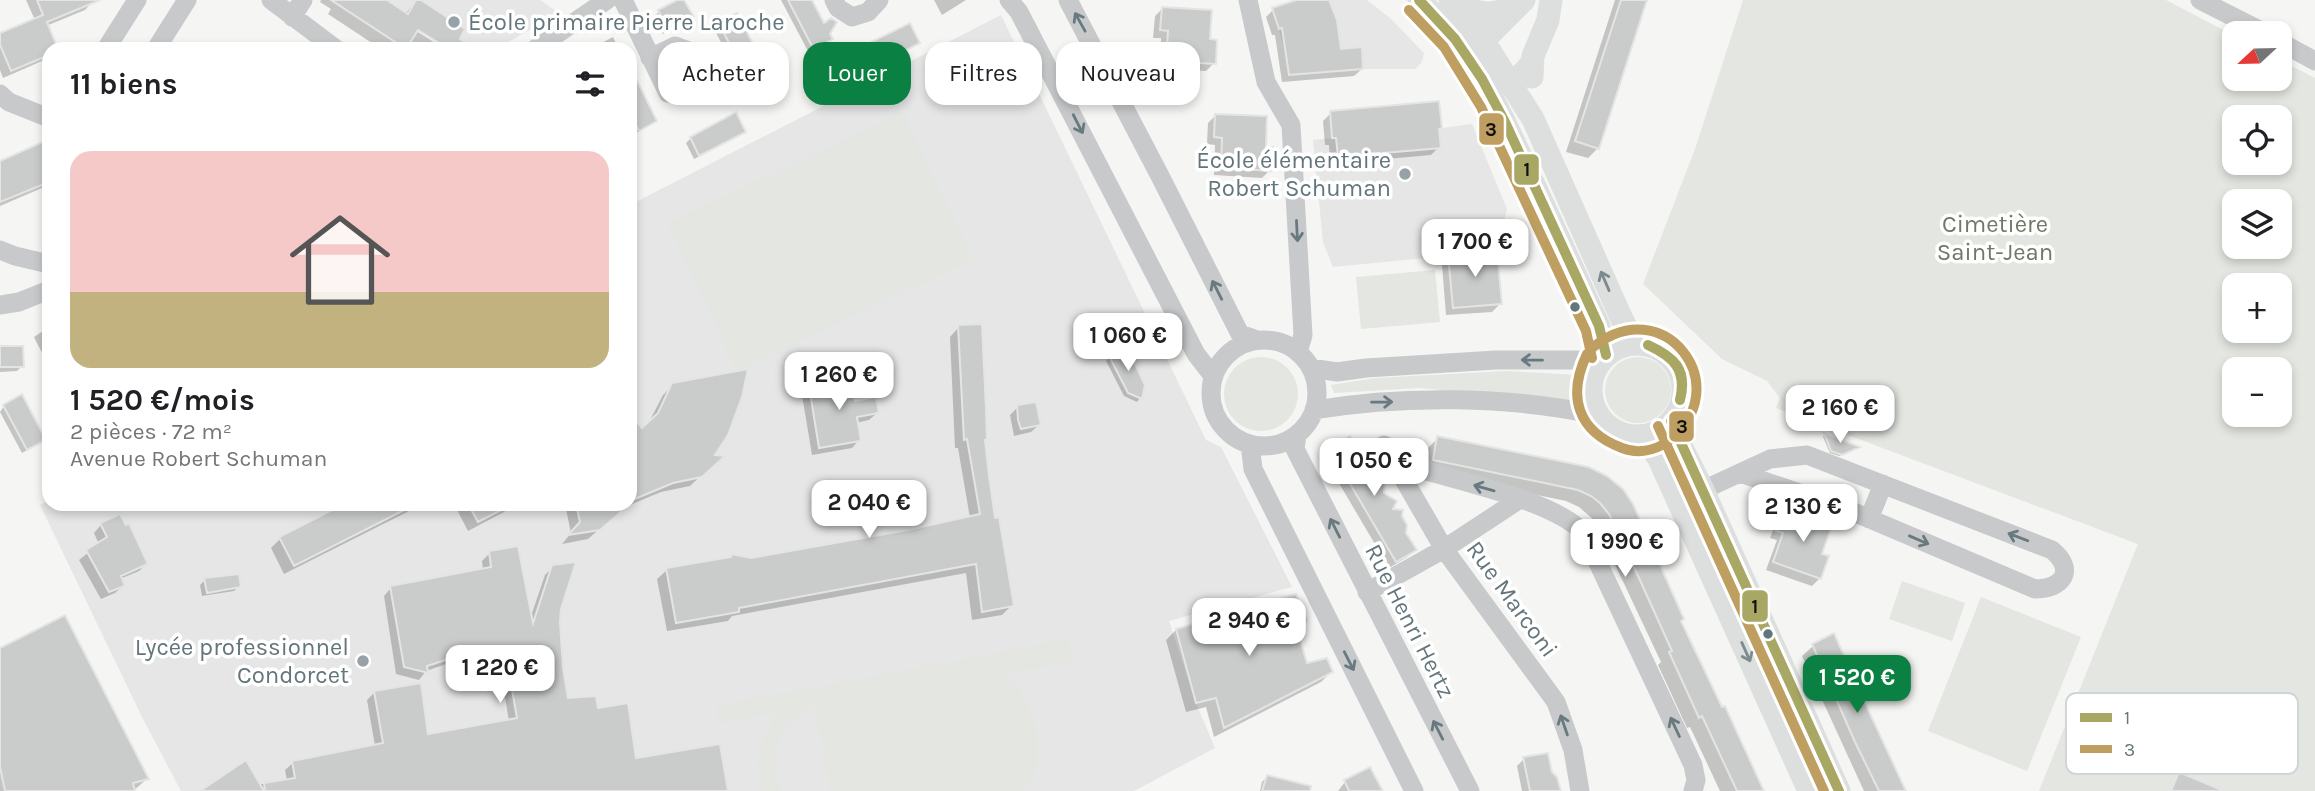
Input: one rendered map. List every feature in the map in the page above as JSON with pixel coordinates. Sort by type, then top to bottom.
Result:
[{"type":"main road","points":[[1419,0],[1475,46],[1510,82],[1533,119],[1634,343]]},
{"type":"main road","points":[[1450,0],[1475,46],[1495,101],[1599,326],[1603,358]]},
{"type":"main road","points":[[1458,0],[1469,9],[1489,14],[1524,0]]},
{"type":"main road","points":[[1475,46],[1524,0]]},
{"type":"main road","points":[[1533,119],[1532,62],[1548,20],[1551,0]]},
{"type":"main road","points":[[1510,82],[1525,72],[1532,62]]},
{"type":"main road","points":[[1634,343],[1651,345],[1663,351],[1680,371],[1683,384],[1679,410],[1671,421],[1654,433],[1643,436],[1630,436],[1606,425],[1597,415],[1590,387],[1593,373],[1603,358],[1617,347],[1634,343]]},
{"type":"main road","points":[[1671,421],[1839,791]]},
{"type":"main road","points":[[1643,436],[1659,459],[1809,791]]},
{"type":"street","points":[[110,42],[137,0]]},
{"type":"street","points":[[160,42],[187,0]]},
{"type":"street","points":[[271,0],[326,42]]},
{"type":"street","points":[[292,17],[303,0]]},
{"type":"street","points":[[545,42],[607,0]]},
{"type":"street","points":[[623,0],[650,58]]},
{"type":"street","points":[[834,0],[838,8],[852,17],[868,12],[879,0]]},
{"type":"street","points":[[1009,0],[1063,96],[1196,354],[1213,376]]},
{"type":"street","points":[[1068,0],[1240,334],[1257,340],[1279,342],[1298,352],[1311,368],[1317,389],[1314,410],[1307,424],[1297,435],[1282,443],[1266,446],[1250,444],[1228,432],[1220,423],[1211,400],[1213,376],[1220,363],[1230,352],[1257,340]]},
{"type":"street","points":[[1248,0],[1266,82],[1291,125],[1303,334],[1298,352]]},
{"type":"street","points":[[2200,0],[2241,21]]},
{"type":"street","points":[[2292,49],[2315,61]]},
{"type":"street","points":[[0,94],[9,102],[42,115]]},
{"type":"street","points":[[0,250],[42,262]]},
{"type":"street","points":[[0,305],[19,302],[42,293]]},
{"type":"street","points":[[1311,368],[1337,372],[1496,360],[1603,358]]},
{"type":"street","points":[[1314,410],[1372,402],[1492,401],[1559,407],[1597,415]]},
{"type":"street","name":"Rue Henri Hertz","points":[[1297,435],[1295,449],[1470,791]]},
{"type":"street","points":[[1250,444],[1253,469],[1414,791]]},
{"type":"street","name":"Rue Marconi","points":[[1384,445],[1444,549],[1556,702],[1573,750],[1580,791]]},
{"type":"street","points":[[1703,490],[1770,459],[1807,455],[2052,550],[2060,557],[2065,568],[2064,576],[2048,589],[2035,589],[1844,509],[1740,473]]},
{"type":"street","points":[[1398,466],[1416,468],[1520,499],[1569,520],[1584,533],[1693,765],[1696,780],[1693,791]]},
{"type":"street","points":[[1869,519],[1883,484]]},
{"type":"street","points":[[1367,592],[1444,549],[1520,499]]},
{"type":"shaded area","name":"École primaire Pierre Laroche","points":[[339,0],[540,0],[559,13],[508,42],[438,42],[418,30],[410,42],[395,42],[337,4]]},
{"type":"shaded area","points":[[1296,0],[1367,0],[1390,18],[1424,53],[1422,62],[1415,69],[1363,69],[1289,75],[1286,53],[1272,8]]},
{"type":"shaded area","points":[[1001,15],[1014,42],[948,42]]},
{"type":"shaded area","points":[[925,54],[925,105],[1042,105],[1042,100],[1206,440],[1221,447],[1292,587],[1169,621],[1196,703],[1215,748],[1134,791],[181,791],[143,719],[43,511],[637,511],[637,201],[825,105],[911,105],[911,61]]},
{"type":"shaded area","name":"École élémentaire Robert Schuman","points":[[1439,101],[1442,128],[1472,124],[1507,209],[1497,251],[1333,267],[1323,242],[1313,140],[1332,138]]},
{"type":"green space","name":"Cimetière Saint-Jean","points":[[1743,0],[2166,0],[2222,29],[2222,91],[2292,91],[2292,66],[2315,78],[2315,791],[2039,791],[2066,724],[2066,774],[2298,774],[2298,693],[2078,693],[2138,544],[1776,408],[1780,398],[1767,381],[1722,359],[1643,284],[1695,149]]},
{"type":"green space","points":[[903,112],[973,259],[737,371],[667,224]]},
{"type":"green space","points":[[1435,270],[1440,322],[1361,329],[1356,277]]},
{"type":"green space","points":[[1254,357],[1268,357],[1282,363],[1292,373],[1298,394],[1296,408],[1282,425],[1268,431],[1254,431],[1240,425],[1230,415],[1224,401],[1224,387],[1230,373],[1240,363]]},
{"type":"green space","points":[[1638,357],[1651,360],[1661,367],[1668,377],[1671,390],[1668,403],[1661,413],[1651,420],[1638,423],[1625,420],[1615,413],[1608,403],[1605,390],[1608,377],[1615,367],[1625,360]]},
{"type":"green space","points":[[1506,371],[1579,375],[1579,402],[1419,388],[1334,393],[1331,385],[1376,378]]},
{"type":"green space","points":[[1902,581],[1965,603],[1952,641],[1889,619]]},
{"type":"green space","points":[[1981,597],[2081,637],[2027,771],[1928,731]]},
{"type":"green space","points":[[1067,640],[1072,661],[1003,674],[1020,691],[1037,727],[1037,770],[1023,791],[831,791],[814,703],[793,721],[779,741],[775,764],[781,791],[762,791],[758,769],[761,749],[768,730],[781,712],[719,723],[715,706]]},
{"type":"building","points":[[37,0],[100,0],[47,22],[55,42],[42,42],[42,58],[11,71],[0,45],[0,33],[43,15]]},
{"type":"building","points":[[331,0],[387,0],[408,14],[416,0],[421,0],[465,29],[460,39],[464,42],[438,42],[418,30],[410,42],[395,42]]},
{"type":"building","points":[[677,0],[684,0],[694,17],[668,30],[658,10]]},
{"type":"building","points":[[788,0],[812,0],[824,23],[831,18],[837,22],[830,34],[833,39],[828,42],[810,42]]},
{"type":"building","points":[[1296,0],[1329,0],[1337,20],[1341,49],[1362,47],[1363,69],[1289,75],[1282,28],[1279,29],[1272,8]]},
{"type":"building","points":[[1621,0],[1647,0],[1599,149],[1575,141]]},
{"type":"building","points":[[1162,7],[1212,10],[1210,39],[1217,40],[1216,64],[1200,63],[1200,42],[1167,42],[1168,31],[1160,30]]},
{"type":"building","points":[[737,13],[752,42],[728,42],[718,22]]},
{"type":"building","points":[[910,23],[920,43],[911,48],[911,42],[871,42]]},
{"type":"building","points":[[637,80],[657,121],[639,131],[637,127]]},
{"type":"building","points":[[1439,101],[1441,148],[1338,157],[1336,138],[1332,138],[1330,111]]},
{"type":"building","points":[[736,112],[746,132],[699,156],[690,137]]},
{"type":"building","points":[[1215,114],[1267,116],[1266,147],[1273,147],[1272,171],[1221,168],[1222,138],[1214,137]]},
{"type":"building","points":[[42,142],[42,185],[0,202],[0,161]]},
{"type":"building","points":[[1497,251],[1502,304],[1453,308],[1448,255]]},
{"type":"building","points":[[982,324],[985,440],[995,518],[999,517],[1014,606],[982,612],[976,564],[739,608],[739,612],[676,623],[666,568],[731,557],[731,554],[751,558],[908,530],[980,514],[967,439],[964,440],[958,325]]},
{"type":"building","points":[[0,346],[23,346],[24,367],[0,367]]},
{"type":"building","points":[[1127,347],[1145,385],[1142,399],[1128,393],[1109,356]]},
{"type":"building","points":[[748,369],[742,397],[728,435],[715,455],[725,456],[702,477],[673,483],[637,498],[637,422],[642,428],[658,413],[672,383]]},
{"type":"building","points":[[851,378],[855,401],[876,397],[879,413],[857,417],[861,441],[819,448],[809,386]]},
{"type":"building","points":[[22,394],[42,432],[42,442],[27,450],[3,405]]},
{"type":"building","points":[[1036,402],[1041,425],[1021,429],[1017,405]]},
{"type":"building","points":[[1824,433],[1860,447],[1842,455],[1831,451]]},
{"type":"building","points":[[1350,436],[1360,452],[1371,459],[1380,470],[1376,477],[1385,478],[1384,493],[1397,501],[1393,509],[1403,510],[1406,533],[1417,550],[1396,562],[1329,448]]},
{"type":"building","points":[[1437,436],[1589,467],[1607,476],[1623,489],[1633,504],[1684,619],[1681,621],[1722,707],[1725,706],[1764,791],[1737,791],[1702,716],[1699,718],[1669,652],[1672,651],[1609,514],[1600,503],[1578,490],[1433,460]]},
{"type":"building","points":[[1785,508],[1832,525],[1822,554],[1829,556],[1821,579],[1773,562],[1783,533],[1776,531]]},
{"type":"building","points":[[330,511],[402,511],[294,566],[279,537]]},
{"type":"building","points":[[472,511],[499,511],[478,522]]},
{"type":"building","points":[[578,511],[622,511],[600,530],[568,535],[580,522]]},
{"type":"building","points":[[120,514],[126,525],[129,523],[148,564],[121,576],[125,586],[109,592],[86,550],[107,537],[100,523]]},
{"type":"building","points":[[518,546],[533,623],[552,565],[576,562],[561,609],[560,622],[568,698],[596,696],[598,708],[628,703],[636,758],[720,744],[728,791],[265,791],[264,783],[295,778],[292,761],[383,743],[374,691],[421,683],[428,734],[517,718],[510,678],[487,682],[481,653],[458,656],[427,666],[428,673],[404,667],[390,586],[491,567],[489,551]]},
{"type":"building","points":[[239,574],[241,587],[207,593],[204,578]]},
{"type":"building","points":[[1296,594],[1307,621],[1296,626],[1307,663],[1327,658],[1333,672],[1224,728],[1216,698],[1196,703],[1176,629]]},
{"type":"building","points":[[65,615],[149,779],[133,783],[135,791],[5,791],[0,767],[0,648]]},
{"type":"building","points":[[1834,633],[1906,791],[1879,791],[1855,742],[1812,644]]},
{"type":"building","points":[[1548,753],[1552,772],[1557,777],[1561,791],[1530,791],[1523,757]]},
{"type":"building","points":[[246,760],[264,791],[200,791]]},
{"type":"building","points":[[1370,767],[1383,791],[1349,791],[1344,780]]},
{"type":"building","points":[[2178,774],[2184,774],[2224,791],[2171,791]]},
{"type":"building","points":[[1267,775],[1311,786],[1310,791],[1262,791]]},
{"type":"transit line","name":"1","points":[[1419,0],[1455,39],[1482,79],[1505,122],[1599,326],[1606,355]]},
{"type":"transit line","name":"3","points":[[1409,10],[1444,47],[1481,107],[1586,331],[1592,358]]},
{"type":"transit line","name":"3","points":[[1587,354],[1581,369],[1577,398],[1586,422],[1607,441],[1628,450],[1657,448],[1667,442],[1688,420],[1696,396],[1694,372],[1683,352],[1666,337],[1644,330],[1618,333],[1591,349]]},
{"type":"transit line","name":"1","points":[[1648,345],[1665,354],[1677,365],[1682,380],[1680,400]]},
{"type":"transit line","name":"1","points":[[1648,345],[1665,354],[1676,366],[1682,380],[1680,400]]},
{"type":"transit line","name":"1","points":[[1671,421],[1839,791]]},
{"type":"transit line","name":"3","points":[[1658,426],[1824,791]]},
{"type":"place","name":"École primaire Pierre Laroche","points":[[454,22]]},
{"type":"place","name":"École élémentaire Robert Schuman","points":[[1405,174]]},
{"type":"place","name":"Lycée professionnel Condorcet","points":[[363,661]]}]
